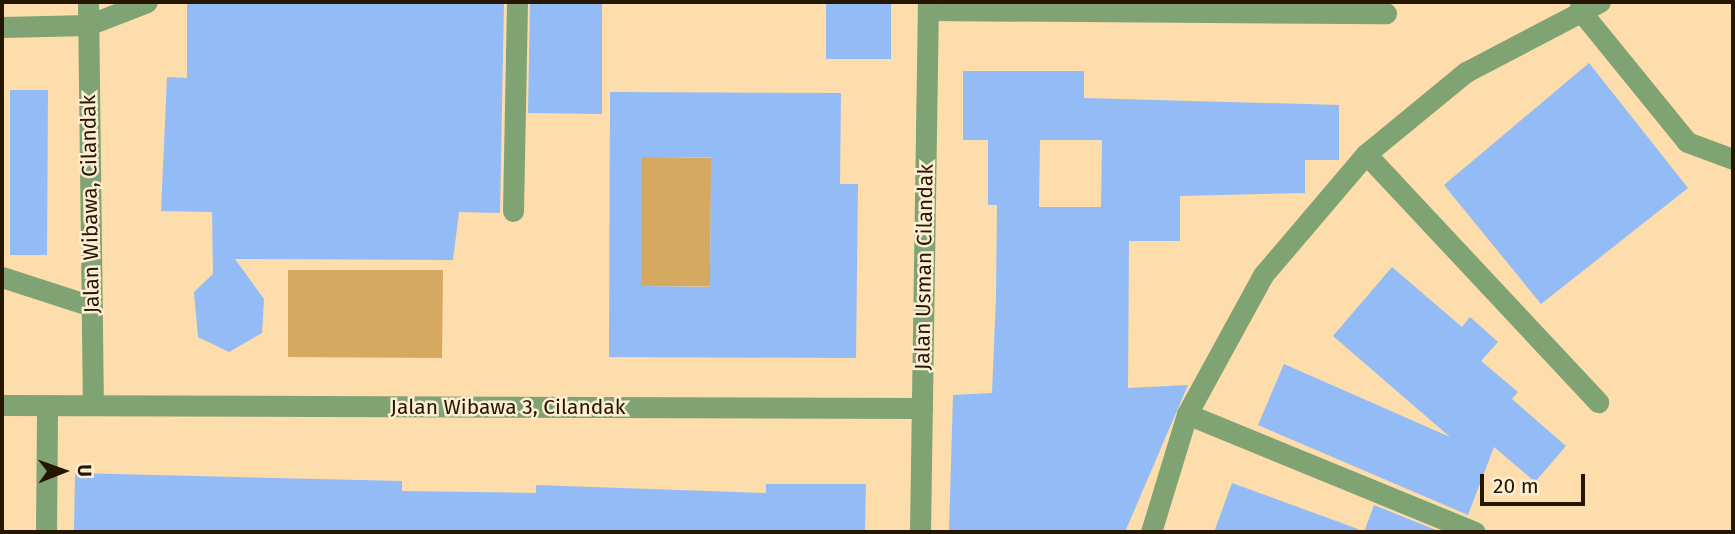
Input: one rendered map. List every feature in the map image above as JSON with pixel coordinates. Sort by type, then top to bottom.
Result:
[{"type":"street","name":"Jalan Wibawa, Cilandak","points":[[88,2],[93,405]]},
{"type":"street","points":[[2,27],[88,25],[147,2]]},
{"type":"street","points":[[513,211],[517,2]]},
{"type":"street","points":[[1152,532],[1187,414],[1263,275],[1366,154],[1466,72],[1579,9],[1600,2]]},
{"type":"street","points":[[928,6],[1386,13]]},
{"type":"street","name":"Jalan Usman Cilandak","points":[[920,532],[928,6]]},
{"type":"street","points":[[1579,9],[1688,142],[1733,159]]},
{"type":"street","points":[[1366,154],[1598,402]]},
{"type":"street","points":[[2,277],[91,306]]},
{"type":"street","name":"Jalan Wibawa 3, Cilandak","points":[[2,405],[922,408]]},
{"type":"street","points":[[46,532],[47,406]]},
{"type":"street","points":[[1187,414],[1475,532]]},
{"type":"shaded area","points":[[642,157],[772,158],[711,184],[710,262],[772,287],[642,286]]},
{"type":"shaded area","points":[[288,270],[443,270],[442,358],[288,357]]},
{"type":"building","points":[[187,2],[504,2],[500,213],[459,212],[453,260],[235,259],[264,299],[262,333],[229,352],[198,337],[194,292],[213,274],[212,212],[161,211],[167,77],[187,78]]},
{"type":"building","points":[[530,2],[602,2],[602,114],[528,113]]},
{"type":"building","points":[[826,2],[891,2],[891,59],[826,59]]},
{"type":"building","points":[[1589,63],[1688,188],[1541,304],[1444,185]]},
{"type":"building","points":[[963,71],[1084,71],[1084,98],[1339,105],[1339,160],[1305,160],[1305,193],[1180,196],[1180,241],[1129,241],[1128,388],[1188,385],[1125,532],[949,532],[953,395],[992,393],[996,296],[997,205],[988,205],[988,140],[963,140]],"holes":[[[1040,140],[1102,140],[1101,207],[1039,207]]]},
{"type":"building","points":[[10,90],[48,90],[47,255],[10,255]]},
{"type":"building","points":[[610,92],[841,93],[840,184],[858,184],[856,358],[609,357]],"holes":[[[642,157],[711,157],[710,287],[642,286]]]},
{"type":"building","points":[[1392,267],[1462,327],[1470,317],[1498,342],[1481,361],[1518,392],[1512,399],[1566,446],[1535,482],[1494,447],[1468,515],[1258,425],[1284,364],[1450,437],[1333,336]]},
{"type":"building","points":[[75,473],[402,481],[402,491],[536,493],[536,485],[766,493],[766,484],[866,484],[865,532],[74,532]]},
{"type":"building","points":[[1232,483],[1358,529],[1357,532],[1214,532]]},
{"type":"building","points":[[1374,505],[1441,532],[1364,532]]}]
